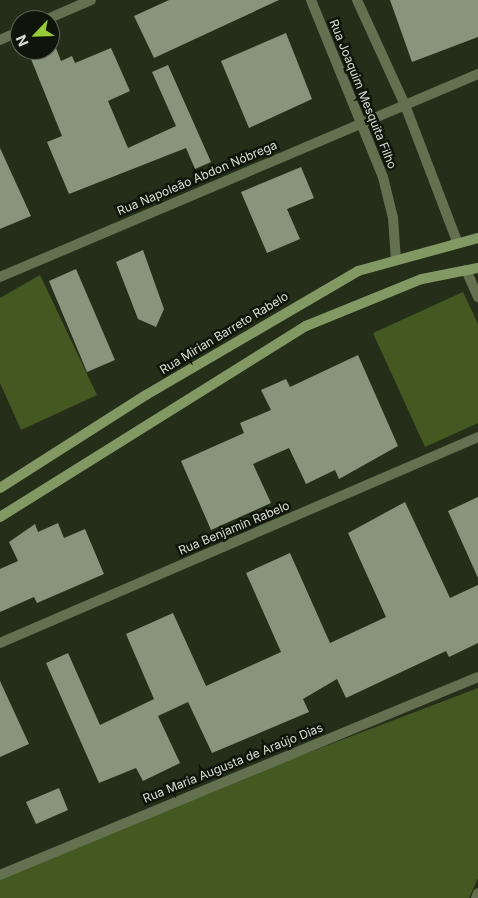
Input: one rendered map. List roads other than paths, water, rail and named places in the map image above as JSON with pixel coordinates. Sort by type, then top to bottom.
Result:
[{"type":"main road","name":"Rua Mirian Barreto Rabelo","points":[[0,488],[273,318],[358,271],[396,257],[457,241],[478,238]]},
{"type":"main road","points":[[0,517],[306,326],[381,293],[478,268]]},
{"type":"street","points":[[60,13],[91,0]]},
{"type":"street","name":"Rua Joaquim Mesquita Filho","points":[[311,0],[363,121],[393,218],[396,257]]},
{"type":"street","points":[[357,0],[404,105],[457,241]]},
{"type":"street","name":"Rua Napoleão Abdon Nóbrega","points":[[0,277],[363,121],[478,74]]},
{"type":"street","points":[[466,270],[478,297]]},
{"type":"street","name":"Rua Benjamin Rabelo","points":[[0,643],[478,437]]},
{"type":"street","name":"Rua Maria Augusta de Araújo Dias","points":[[0,875],[478,677]]},
{"type":"street","points":[[476,898],[478,893]]}]
